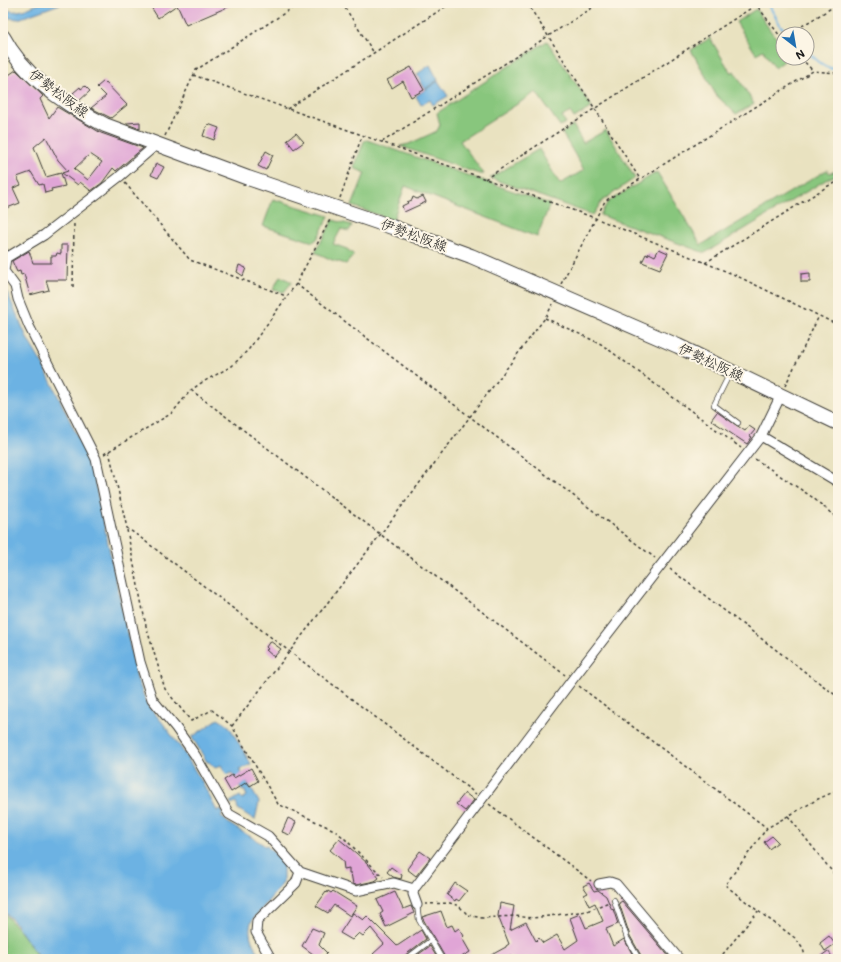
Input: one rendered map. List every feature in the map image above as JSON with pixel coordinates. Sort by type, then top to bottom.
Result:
[{"type":"main road","name":"伊勢松阪線","points":[[3,37],[16,58],[28,71],[67,104],[105,125],[248,178],[464,253],[558,293],[731,371],[838,423]]},
{"type":"street","points":[[157,144],[44,235],[4,255],[4,271],[15,286],[18,299],[29,326],[96,459],[140,662],[152,699],[176,728],[195,755],[229,814],[268,836],[300,872],[356,891],[394,883],[414,889]]},
{"type":"street","points":[[416,905],[413,894],[414,889],[572,680],[761,436],[780,395]]},
{"type":"street","points":[[761,436],[838,482]]},
{"type":"street","points":[[271,959],[256,932],[258,922],[296,883],[300,872]]},
{"type":"street","points":[[599,884],[610,882],[616,884],[679,959]]},
{"type":"lane","points":[[731,371],[714,405],[738,423]]},
{"type":"lane","points":[[614,900],[627,938],[639,959]]},
{"type":"lane","points":[[416,905],[419,920],[430,942],[442,959]]},
{"type":"lane","points":[[406,959],[430,942]]},
{"type":"path","points":[[157,144],[164,137],[193,75],[199,67],[300,3]]},
{"type":"path","points":[[342,3],[374,53]]},
{"type":"path","points":[[287,109],[451,3]]},
{"type":"path","points":[[527,3],[640,180]]},
{"type":"path","points":[[382,142],[600,3]]},
{"type":"path","points":[[485,179],[756,4],[775,29]]},
{"type":"path","points":[[802,26],[838,4]]},
{"type":"path","points":[[808,66],[813,71]]},
{"type":"path","points":[[232,726],[545,318],[560,286],[605,201],[813,71],[838,73]]},
{"type":"path","points":[[193,75],[595,218],[735,275],[838,325]]},
{"type":"path","points":[[119,176],[190,260],[286,296]]},
{"type":"path","points":[[705,263],[828,186],[838,182]]},
{"type":"path","points":[[72,212],[74,218],[73,287]]},
{"type":"path","points":[[390,884],[332,828],[278,804],[232,726],[212,710],[191,721],[165,689],[146,626],[127,528],[109,451],[172,413],[191,390],[232,366],[249,349],[296,284],[838,697]]},
{"type":"path","points":[[780,395],[819,315]]},
{"type":"path","points":[[545,318],[601,344],[748,453],[812,497],[838,519]]},
{"type":"path","points":[[191,390],[767,828]]},
{"type":"path","points":[[127,528],[587,879],[599,884]]},
{"type":"path","points":[[806,959],[803,949],[795,938],[725,885],[767,828],[838,790]]},
{"type":"path","points":[[787,816],[838,879]]},
{"type":"path","points":[[416,905],[450,903],[459,906],[468,915],[482,918],[514,916],[533,918],[587,911],[614,900]]},
{"type":"path","points":[[719,959],[758,911]]},
{"type":"green space","points":[[756,9],[775,36],[775,66],[778,66],[775,68],[763,50],[756,54],[736,22]]},
{"type":"green space","points":[[710,38],[731,73],[734,71],[754,104],[736,114],[716,95],[691,50]]},
{"type":"green space","points":[[547,41],[592,107],[574,118],[570,112],[562,117],[566,123],[560,126],[536,92],[460,141],[484,174],[479,174],[400,146],[409,144],[437,131],[440,125],[437,113]]},
{"type":"green space","points":[[573,125],[583,143],[606,130],[635,178],[602,201],[593,215],[490,178],[539,149],[560,184],[584,170],[562,133]]},
{"type":"green space","points":[[367,140],[550,204],[537,237],[405,186],[393,220],[352,206],[365,173],[354,168],[364,141]]},
{"type":"green space","points":[[827,170],[829,173],[838,171],[838,175],[829,178],[705,253],[600,215],[608,202],[657,172],[701,245]]},
{"type":"green space","points":[[273,199],[329,216],[317,239],[313,242],[263,226]]},
{"type":"green space","points":[[333,220],[352,225],[349,231],[341,229],[333,244],[347,249],[354,255],[346,264],[332,260],[315,252]]},
{"type":"green space","points":[[280,276],[292,282],[284,292],[273,290]]},
{"type":"green space","points":[[3,912],[24,936],[39,959],[3,959]]},
{"type":"water","points":[[41,3],[63,3],[18,19],[3,17],[3,7],[7,10],[17,11],[27,9]]},
{"type":"water","points":[[430,65],[438,80],[425,89],[417,74]]},
{"type":"water","points":[[438,81],[448,96],[433,105],[430,100],[421,105],[416,96]]},
{"type":"water","points":[[3,283],[28,340],[44,367],[88,458],[90,459],[137,679],[148,706],[162,722],[183,751],[202,782],[217,811],[221,809],[223,813],[221,816],[225,821],[267,846],[283,862],[283,883],[251,922],[251,937],[262,959],[40,959],[15,923],[3,910]]},
{"type":"water","points":[[218,719],[229,726],[251,764],[240,770],[259,802],[255,820],[238,809],[236,802],[231,804],[230,802],[240,796],[242,799],[247,796],[244,790],[242,791],[232,773],[227,775],[221,765],[215,768],[207,762],[192,737]]},
{"type":"building","points":[[157,3],[237,3],[186,25],[177,5],[158,18],[151,7]]},
{"type":"building","points":[[411,67],[424,90],[411,97],[403,81],[392,88],[387,80]]},
{"type":"building","points":[[16,70],[43,96],[40,99],[49,118],[57,107],[101,133],[143,148],[116,171],[113,168],[102,183],[91,191],[80,182],[78,185],[62,173],[68,171],[58,160],[46,137],[34,147],[46,177],[61,173],[65,186],[51,189],[52,191],[45,193],[43,184],[39,185],[31,172],[17,177],[21,185],[13,188],[20,203],[7,208],[3,207],[3,79]],"holes":[[[90,154],[102,162],[88,180],[74,169]]]},
{"type":"building","points":[[104,81],[127,105],[111,118],[91,108],[106,96],[97,87]]},
{"type":"building","points":[[85,86],[90,91],[79,101],[73,93],[80,87],[81,89]]},
{"type":"building","points":[[140,122],[140,129],[127,124],[127,123]]},
{"type":"building","points":[[208,124],[219,128],[214,140],[203,136]]},
{"type":"building","points":[[296,133],[304,142],[294,149],[287,140]]},
{"type":"building","points":[[266,151],[273,155],[266,170],[258,166]]},
{"type":"building","points":[[156,163],[164,167],[158,178],[151,175]]},
{"type":"building","points":[[423,196],[426,202],[404,212],[402,206],[412,200],[413,197],[417,199]]},
{"type":"building","points":[[61,245],[68,245],[67,280],[46,280],[49,290],[30,295],[24,274],[21,275],[20,271],[17,272],[12,261],[29,251],[33,263],[51,263],[51,256],[56,256],[57,253],[61,254]]},
{"type":"building","points":[[659,249],[668,253],[660,269],[642,262],[646,254],[648,255],[649,253],[655,256]]},
{"type":"building","points":[[239,265],[246,268],[243,276],[237,272]]},
{"type":"building","points":[[810,273],[810,282],[801,282],[801,274]]},
{"type":"building","points":[[717,412],[745,431],[749,426],[755,430],[750,436],[752,437],[747,444],[711,420]]},
{"type":"building","points":[[270,641],[281,649],[274,657],[266,650],[268,649],[266,647]]},
{"type":"building","points":[[251,768],[258,781],[250,786],[247,782],[231,792],[224,780],[232,775],[234,778]]},
{"type":"building","points":[[465,793],[474,800],[465,811],[456,804]]},
{"type":"building","points":[[288,818],[296,822],[290,835],[282,832]]},
{"type":"building","points":[[772,836],[778,842],[769,849],[764,842]]},
{"type":"building","points":[[339,839],[368,864],[379,878],[375,881],[356,885],[353,884],[351,873],[349,873],[349,868],[344,869],[343,861],[330,850]]},
{"type":"building","points":[[420,851],[430,858],[416,876],[407,869]]},
{"type":"building","points":[[391,867],[402,875],[401,879],[393,877],[387,872]]},
{"type":"building","points":[[455,883],[467,891],[459,901],[456,899],[455,901],[447,895]]},
{"type":"building","points":[[589,883],[594,891],[598,890],[606,896],[612,910],[613,909],[618,924],[606,929],[613,946],[624,939],[635,959],[585,959],[582,955],[575,959],[514,959],[511,956],[506,959],[484,959],[509,944],[498,916],[500,903],[514,906],[510,930],[526,922],[536,941],[539,938],[543,943],[557,935],[565,949],[578,940],[570,918],[580,914],[586,928],[603,921],[595,903],[589,906],[584,895],[588,893],[583,886]]},
{"type":"building","points":[[328,891],[331,893],[333,891],[357,906],[350,916],[334,905],[328,913],[316,906]]},
{"type":"building","points":[[395,892],[403,909],[411,906],[414,913],[386,927],[380,914],[383,912],[377,900]]},
{"type":"building","points":[[622,901],[671,959],[643,959],[630,936],[619,903]]},
{"type":"building","points":[[441,911],[447,927],[452,925],[455,931],[459,928],[464,936],[462,938],[470,952],[458,959],[446,959],[422,917]]},
{"type":"building","points":[[353,913],[363,920],[367,916],[397,946],[421,930],[426,939],[402,959],[378,959],[373,954],[384,944],[371,928],[363,936],[359,933],[352,940],[340,933]]},
{"type":"building","points":[[312,928],[324,933],[319,945],[327,953],[321,959],[308,959],[313,954],[302,946]]},
{"type":"building","points":[[829,936],[835,944],[825,951],[820,943]]},
{"type":"building","points":[[430,946],[438,959],[412,959]]},
{"type":"building","points":[[828,951],[834,959],[817,959]]},
{"type":"waterway","points":[[768,3],[781,26]]},
{"type":"waterway","points":[[815,59],[829,68],[838,69]]}]
